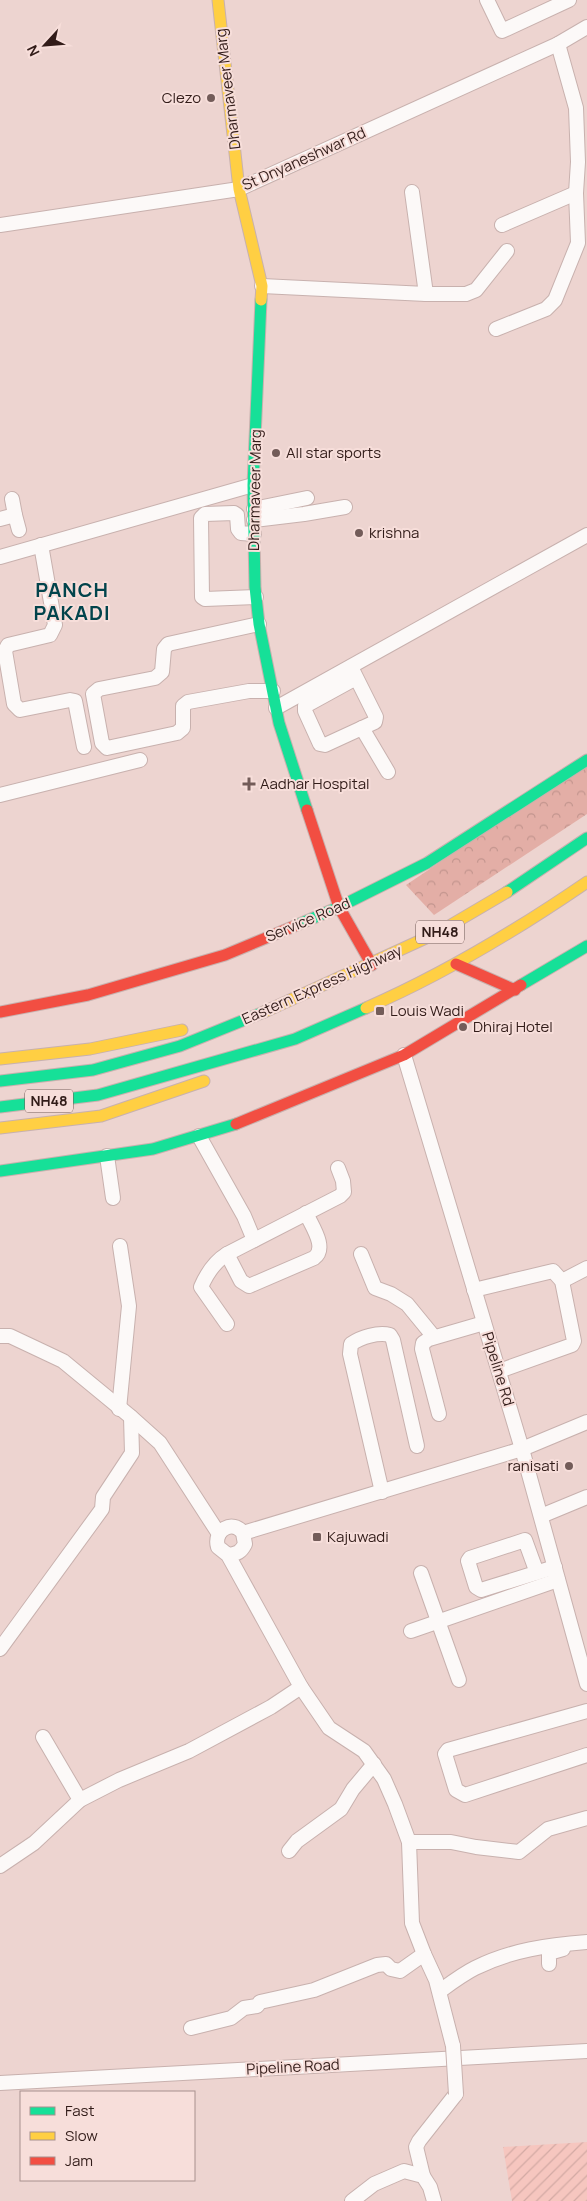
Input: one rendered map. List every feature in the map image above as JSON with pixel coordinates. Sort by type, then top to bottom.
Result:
[{"type":"main road","name":"Dharmaveer Marg","points":[[218,0],[239,189],[262,286],[253,485],[256,597],[259,624],[279,723],[339,907],[372,964]]},
{"type":"main road","name":"Service Road","points":[[0,1012],[88,995],[225,955],[339,907],[427,863],[587,760]]},
{"type":"main road","name":"Eastern Express Highway","points":[[0,1081],[94,1070],[180,1046],[281,1005],[439,932],[526,880],[587,838]]},
{"type":"main road","name":"NH48","points":[[0,1107],[98,1095],[295,1039],[375,1004],[456,964],[546,910],[587,882]]},
{"type":"main road","points":[[0,1171],[153,1149],[230,1127],[404,1055],[587,946]]},
{"type":"main road","points":[[456,964],[515,990]]},
{"type":"main road","points":[[0,1059],[90,1049],[184,1030],[281,1005]]},
{"type":"main road","points":[[232,1069],[295,1039]]},
{"type":"main road","points":[[0,1128],[101,1116],[195,1086],[213,1077]]},
{"type":"street","points":[[487,0],[502,31],[569,0]]},
{"type":"street","name":"St Dnyaneshwar Rd","points":[[0,225],[239,189],[558,44],[587,27]]},
{"type":"street","points":[[496,329],[546,309],[555,300],[578,243],[576,108],[558,44]]},
{"type":"street","points":[[412,192],[426,294]]},
{"type":"street","points":[[502,225],[576,194]]},
{"type":"street","points":[[262,286],[426,294],[466,294],[476,290],[507,252]]},
{"type":"street","points":[[0,557],[253,485]]},
{"type":"street","points":[[254,514],[307,498]]},
{"type":"street","points":[[12,499],[19,530]]},
{"type":"street","points":[[254,514],[304,514],[345,507]]},
{"type":"street","points":[[254,534],[241,533],[238,529],[237,515],[234,513],[205,514],[201,518],[202,597],[205,599],[256,597]]},
{"type":"street","points":[[0,519],[15,515]]},
{"type":"street","points":[[354,673],[376,717],[375,722],[325,745],[320,744],[304,706],[354,673],[587,535]]},
{"type":"street","points":[[42,545],[55,625],[50,635],[8,645],[5,651],[14,704],[20,710],[70,700],[75,702],[84,747]]},
{"type":"street","points":[[259,624],[168,644],[164,649],[162,672],[155,678],[99,689],[93,694],[102,744],[107,748],[176,733],[183,728],[183,706],[188,702],[250,691],[274,691]]},
{"type":"street","points":[[276,708],[354,673]]},
{"type":"street","points":[[362,728],[388,772]]},
{"type":"street","points":[[0,795],[140,760]]},
{"type":"street","name":"Pipeline Rd","points":[[404,1055],[499,1371],[587,1682]]},
{"type":"street","points":[[199,1136],[244,1216],[254,1240]]},
{"type":"street","points":[[108,1156],[113,1198]]},
{"type":"street","points":[[227,1324],[202,1287],[207,1273],[227,1254],[344,1192],[343,1181],[338,1168]]},
{"type":"street","points":[[227,1254],[241,1281],[249,1286],[314,1258],[318,1255],[320,1249],[306,1213]]},
{"type":"street","points":[[119,1408],[129,1306],[120,1246]]},
{"type":"street","points":[[361,1254],[375,1288],[391,1294],[407,1304],[434,1337]]},
{"type":"street","points":[[562,1281],[587,1268]]},
{"type":"street","points":[[474,1290],[553,1271],[562,1281],[574,1341],[572,1345],[499,1371]]},
{"type":"street","points":[[439,1414],[422,1349],[423,1343],[434,1337],[484,1323]]},
{"type":"street","points":[[382,1492],[350,1354],[351,1344],[357,1340],[383,1334],[390,1336],[393,1340],[417,1446]]},
{"type":"street","points":[[0,1336],[10,1336],[62,1360],[160,1443],[219,1534],[218,1547],[228,1555],[301,1687],[329,1728],[364,1751],[384,1779],[408,1842],[412,1923],[440,1991],[452,2046],[456,2094],[419,2140],[416,2147],[423,2176],[430,2188],[434,2201]]},
{"type":"street","points":[[0,1649],[102,1509],[102,1497],[132,1453],[131,1417]]},
{"type":"street","points":[[243,1534],[522,1450],[587,1422]]},
{"type":"street","points":[[541,1516],[587,1497]]},
{"type":"street","points":[[219,1534],[228,1527],[235,1527],[243,1534],[245,1544],[242,1551],[228,1555]]},
{"type":"street","points":[[537,1573],[525,1540],[470,1558],[468,1561],[476,1587],[481,1590],[537,1573],[557,1574]]},
{"type":"street","points":[[420,1573],[459,1680]]},
{"type":"street","points":[[411,1631],[557,1574]]},
{"type":"street","points":[[0,1866],[34,1843],[80,1800],[119,1780],[189,1750],[271,1707],[301,1687]]},
{"type":"street","points":[[587,1711],[448,1750],[445,1754],[456,1790],[465,1794],[587,1755]]},
{"type":"street","points":[[43,1737],[80,1800]]},
{"type":"street","points":[[289,1851],[298,1841],[341,1809],[352,1789],[374,1764]]},
{"type":"street","points":[[408,1842],[451,1842],[519,1852],[548,1829],[587,1818]]},
{"type":"street","points":[[440,1991],[474,1968],[502,1956],[532,1947],[587,1942]]},
{"type":"street","points":[[549,1964],[549,1953],[569,1949],[572,1943]]},
{"type":"street","points":[[191,2028],[231,2018],[244,2008],[257,2006],[260,2002],[314,1990],[377,1965],[386,1964],[390,1969],[400,1971],[424,1954]]},
{"type":"street","name":"Pipeline Road","points":[[0,2083],[587,2052]]},
{"type":"street","points":[[352,2201],[374,2184],[404,2171],[423,2176]]},
{"type":"shaded area","points":[[587,2142],[587,2201],[512,2201],[503,2147]]},
{"type":"green space","points":[[587,763],[587,814],[434,915],[406,885]]},
{"type":"traffic: fast","points":[[261,300],[253,485],[255,587],[259,624],[279,723],[307,810]]},
{"type":"traffic: fast","points":[[297,925],[339,907],[427,863],[587,760]]},
{"type":"traffic: fast","points":[[507,892],[587,838]]},
{"type":"traffic: fast","points":[[521,985],[587,946]]},
{"type":"traffic: fast","points":[[0,1107],[98,1095],[295,1039],[366,1008]]},
{"type":"traffic: fast","points":[[0,1081],[93,1070],[180,1046],[264,1012]]},
{"type":"traffic: fast","points":[[0,1171],[153,1149],[236,1124]]},
{"type":"traffic: slow","points":[[218,0],[239,189],[262,286],[261,300]]},
{"type":"traffic: slow","points":[[366,1008],[452,966],[534,917],[587,882]]},
{"type":"traffic: slow","points":[[264,1012],[439,932],[507,892]]},
{"type":"traffic: slow","points":[[0,1059],[90,1049],[182,1030]]},
{"type":"traffic: slow","points":[[0,1128],[101,1116],[204,1081]]},
{"type":"traffic: jam","points":[[307,810],[339,907],[372,965]]},
{"type":"traffic: jam","points":[[0,1012],[88,995],[225,955],[297,925]]},
{"type":"traffic: jam","points":[[456,964],[515,990]]},
{"type":"traffic: jam","points":[[236,1124],[404,1055],[521,985]]},
{"type":"place","name":"Clezo","points":[[211,98]]},
{"type":"place","name":"All star sports","points":[[276,453]]},
{"type":"place","name":"krishna","points":[[359,533]]},
{"type":"place","name":"Aadhar Hospital","points":[[249,784]]},
{"type":"place","name":"Louis Wadi","points":[[380,1011]]},
{"type":"place","name":"Dhiraj Hotel","points":[[463,1027]]},
{"type":"place","name":"ranisati","points":[[569,1466]]},
{"type":"place","name":"Kajuwadi","points":[[317,1537]]},
{"type":"district","name":"PANCH PAKADI","points":[[72,602]]}]
